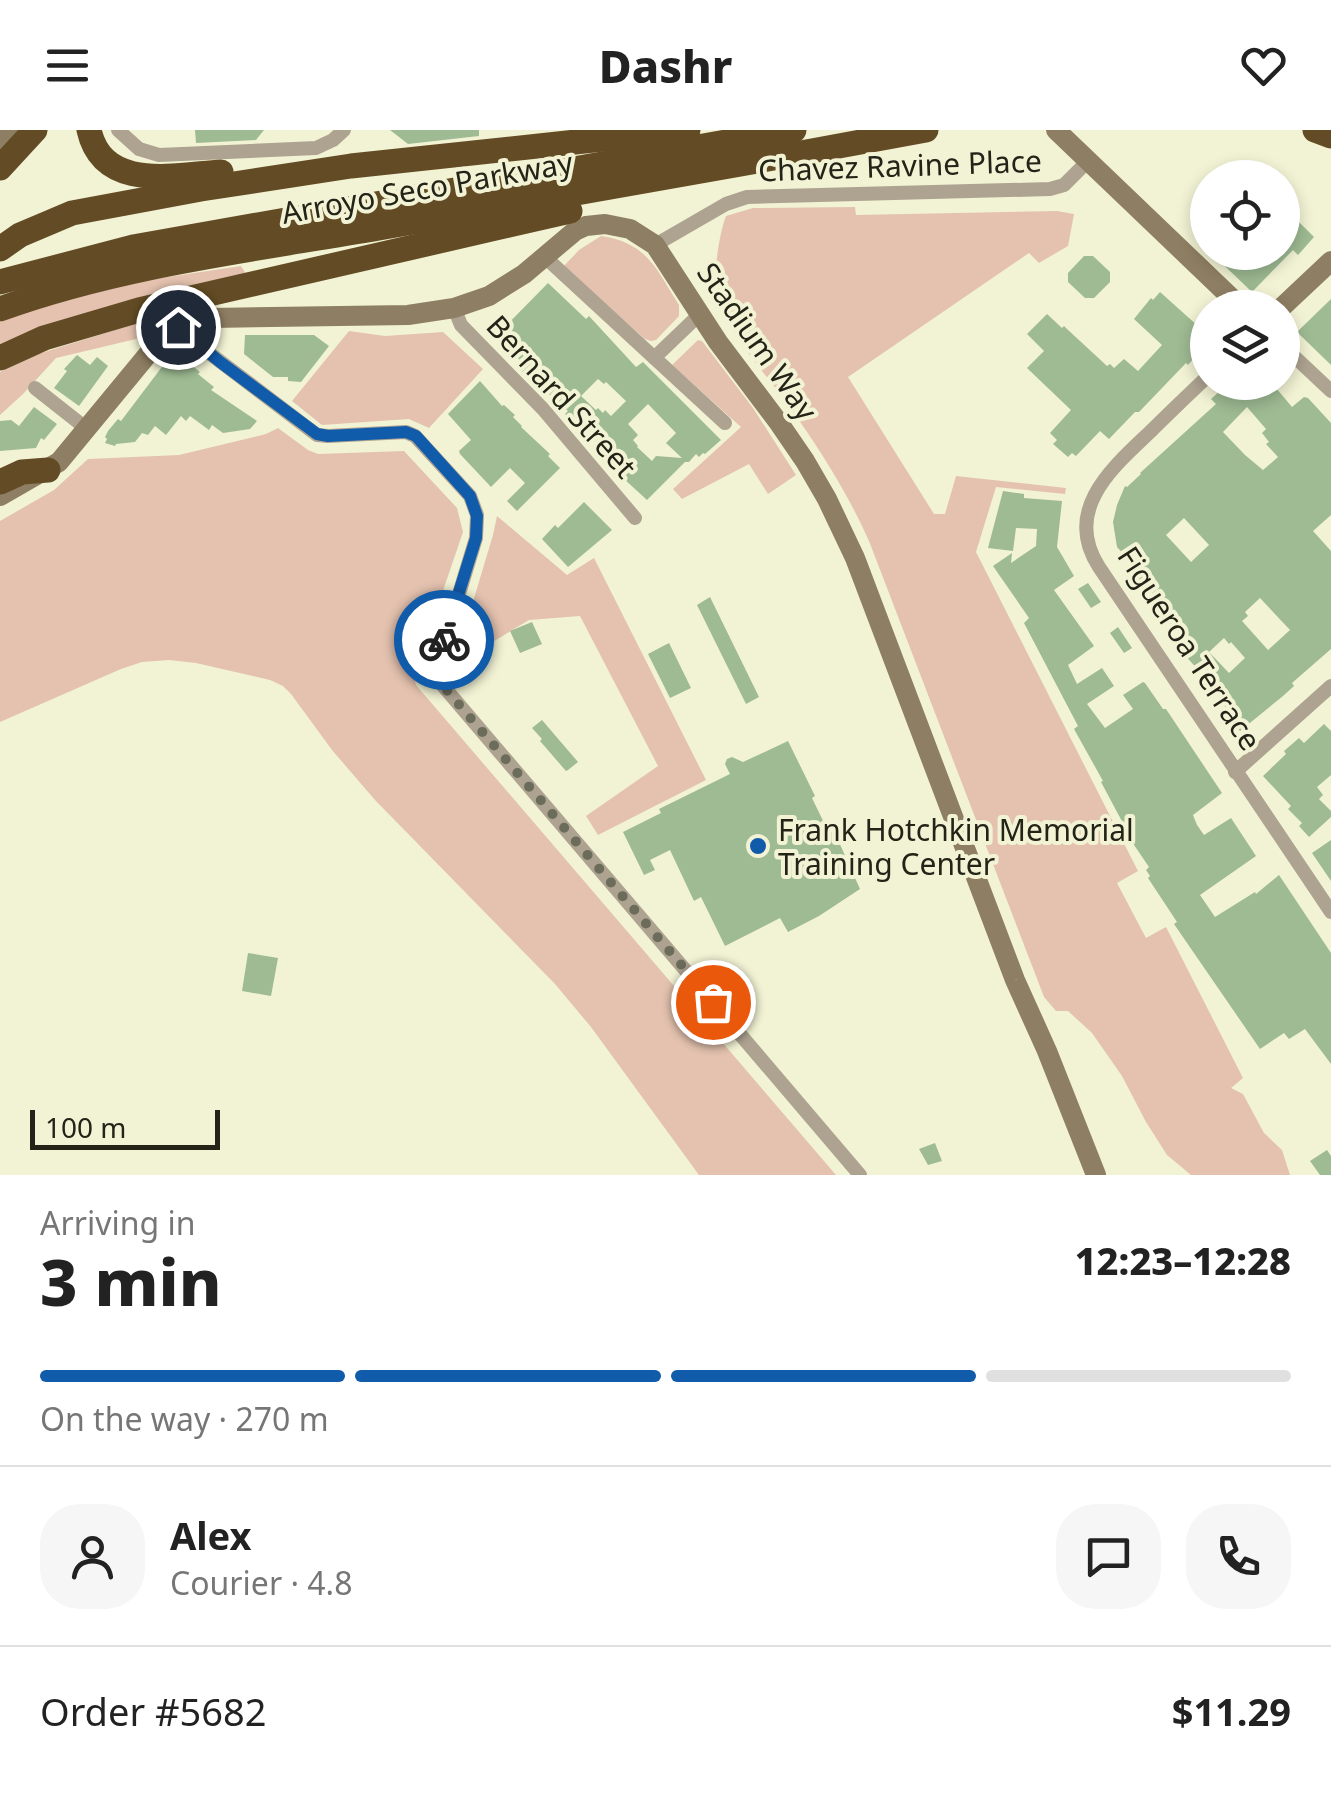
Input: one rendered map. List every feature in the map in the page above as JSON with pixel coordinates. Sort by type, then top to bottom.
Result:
[{"type":"highway","points":[[0,168],[35,130]]},
{"type":"highway","points":[[89,130],[102,158],[116,168],[146,176],[351,166],[688,130]]},
{"type":"highway","name":"Arroyo Seco Parkway","points":[[0,282],[133,246],[794,130]]},
{"type":"highway","name":"Arroyo Seco Parkway","points":[[0,309],[46,292],[141,268],[926,130]]},
{"type":"highway","points":[[1315,130],[1331,136]]},
{"type":"highway","points":[[0,248],[72,213],[351,166]]},
{"type":"highway","points":[[0,358],[44,338],[138,310],[606,202],[690,174]]},
{"type":"highway","points":[[0,482],[22,472],[48,470]]},
{"type":"street","points":[[0,140],[10,130]]},
{"type":"street","points":[[118,130],[138,148],[159,155],[316,148],[325,146],[344,130]]},
{"type":"street","points":[[1062,135],[1223,290]]},
{"type":"street","name":"Chavez Ravine Place","points":[[655,245],[726,204],[748,198],[1050,190],[1064,185],[1088,161]]},
{"type":"street","points":[[0,496],[60,462],[157,341],[178,327],[205,318],[408,316],[454,308],[488,296],[524,274],[586,226],[630,228],[655,245]]},
{"type":"street","name":"Stadium Way","points":[[655,245],[804,461],[855,558],[1008,964],[1048,1051],[1096,1175]]},
{"type":"street","points":[[545,257],[725,423]]},
{"type":"street","points":[[1300,290],[1331,260]]},
{"type":"street","name":"Bernard Street","points":[[454,308],[460,326],[543,409],[635,518]]},
{"type":"street","points":[[654,358],[700,314]]},
{"type":"street","points":[[178,327],[317,434],[398,432],[416,436],[470,496],[477,516],[476,538],[437,675],[860,1175]]},
{"type":"street","points":[[1300,363],[1331,391]]},
{"type":"street","points":[[35,388],[87,430]]},
{"type":"street","name":"Figueroa Terrace","points":[[1190,393],[1107,473],[1091,503],[1088,537],[1093,557],[1331,912]]},
{"type":"street","points":[[1235,772],[1331,686]]},
{"type":"shaded area","points":[[855,207],[856,215],[1057,211],[1074,214],[1068,246],[1039,263],[1029,253],[848,377],[934,514],[945,514],[956,476],[1066,488],[1065,494],[996,487],[976,552],[1138,871],[1117,883],[1146,938],[1166,927],[1243,1078],[1231,1088],[1243,1094],[1264,1133],[1282,1150],[1290,1175],[1191,1175],[1167,1155],[1122,1076],[1092,1033],[1068,1011],[1056,1011],[1044,997],[869,541],[823,457],[727,319],[716,284],[726,216],[753,208]]},
{"type":"shaded area","points":[[601,236],[640,251],[657,269],[679,305],[679,316],[656,340],[645,339],[563,267],[579,250]]},
{"type":"shaded area","points":[[241,266],[248,277],[0,350],[0,322],[60,300],[147,280]]},
{"type":"shaded area","points":[[159,316],[136,339],[56,358],[0,415],[0,372],[32,356]]},
{"type":"shaded area","points":[[349,331],[385,336],[443,332],[483,369],[429,428],[409,419],[322,425],[292,401]]},
{"type":"shaded area","points":[[698,340],[753,408],[796,475],[768,494],[749,464],[682,499],[673,489],[741,427],[672,365]]},
{"type":"shaded area","points":[[278,428],[318,454],[404,451],[457,508],[463,532],[414,676],[416,685],[836,1175],[699,1175],[555,984],[375,800],[283,686],[196,663],[142,662],[0,722],[0,521],[54,490],[88,459],[179,455]]},
{"type":"shaded area","points":[[497,516],[567,575],[594,558],[706,780],[598,835],[586,816],[658,766],[580,616],[529,620],[454,665]]},
{"type":"building","points":[[195,130],[264,130],[256,140],[196,143]]},
{"type":"building","points":[[390,130],[479,130],[479,136],[408,144]]},
{"type":"building","points":[[1300,223],[1314,237],[1300,253]]},
{"type":"building","points":[[1084,256],[1093,256],[1110,272],[1110,282],[1094,298],[1085,298],[1068,282],[1068,273]]},
{"type":"building","points":[[1229,270],[1273,270],[1254,290]]},
{"type":"building","points":[[548,283],[586,319],[589,316],[636,367],[643,362],[721,440],[705,454],[696,454],[685,462],[647,500],[611,467],[595,442],[598,439],[581,423],[577,426],[565,414],[568,411],[518,368],[523,363],[496,336]],"holes":[[[598,379],[626,401],[611,416],[605,410],[596,410],[581,396]],[[648,404],[676,433],[666,443],[682,458],[656,456],[652,461],[637,447],[633,440],[638,435],[628,424]]]},
{"type":"building","points":[[1160,292],[1190,319],[1190,363],[1109,439],[1100,431],[1076,456],[1072,453],[1068,457],[1053,444],[1057,440],[1050,433],[1071,410],[1027,368],[1044,351],[1027,334],[1047,314],[1107,366],[1114,368],[1124,359],[1138,371],[1162,345],[1134,319]]},
{"type":"building","points":[[1331,299],[1331,365],[1300,335],[1300,329]]},
{"type":"building","points":[[245,335],[314,335],[329,346],[301,382],[288,381],[288,377],[273,377],[244,354]]},
{"type":"building","points":[[174,351],[200,372],[214,387],[211,390],[257,421],[250,429],[223,433],[212,425],[209,430],[190,416],[186,421],[181,416],[166,435],[155,426],[135,442],[115,446],[105,443],[108,431],[118,419],[121,421]]},
{"type":"building","points":[[77,355],[90,365],[97,357],[108,366],[79,406],[54,388]]},
{"type":"building","points":[[480,381],[560,468],[517,511],[507,501],[525,483],[510,468],[491,487],[460,454],[471,440],[448,414]]},
{"type":"building","points":[[1304,397],[1331,423],[1331,515],[1313,531],[1331,551],[1331,649],[1240,731],[1223,710],[1227,702],[1214,687],[1208,690],[1199,678],[1203,675],[1180,650],[1188,643],[1164,617],[1151,597],[1154,595],[1131,571],[1135,567],[1117,547],[1113,522],[1125,486],[1216,404],[1212,400],[1286,400],[1292,407]],"holes":[[[1247,407],[1266,429],[1262,433],[1269,442],[1266,444],[1278,457],[1263,470],[1223,432]],[[1184,518],[1209,545],[1191,562],[1166,535]],[[1260,598],[1290,630],[1268,650],[1242,621],[1248,616],[1245,612]],[[1224,638],[1245,658],[1229,673],[1209,652]]]},
{"type":"building","points":[[34,407],[57,424],[36,448],[0,451],[0,421],[11,420],[19,426]]},
{"type":"building","points":[[1003,491],[1024,494],[1024,498],[1062,501],[1057,547],[1074,576],[1054,590],[1094,646],[1068,665],[1077,684],[1102,668],[1114,686],[1087,704],[1105,728],[1133,709],[1123,695],[1145,683],[1222,793],[1193,815],[1197,825],[1204,835],[1231,818],[1256,856],[1200,895],[1215,917],[1256,894],[1279,875],[1331,953],[1331,1064],[1305,1029],[1289,1039],[1284,1033],[1260,1049],[1174,924],[1177,922],[1148,878],[1149,867],[1074,729],[1078,726],[1024,623],[1029,618],[993,566],[1012,553],[1011,563],[1036,546],[1037,529],[1016,528],[1013,551],[988,548]]},
{"type":"building","points":[[584,502],[612,530],[568,567],[542,539]]},
{"type":"building","points":[[1088,583],[1101,602],[1091,608],[1078,589]]},
{"type":"building","points":[[710,597],[759,697],[746,704],[697,605]]},
{"type":"building","points":[[532,622],[542,644],[520,653],[510,631]]},
{"type":"building","points":[[1118,627],[1132,648],[1124,653],[1110,633]]},
{"type":"building","points":[[669,643],[691,688],[670,698],[648,654]]},
{"type":"building","points":[[542,720],[578,762],[566,771],[532,728]]},
{"type":"building","points":[[1324,724],[1331,731],[1331,775],[1317,787],[1323,795],[1319,799],[1331,811],[1331,817],[1309,837],[1288,809],[1291,806],[1263,776],[1299,738],[1304,743]]},
{"type":"building","name":"Frank Hotchkin Memorial Training Center","points":[[788,741],[829,833],[834,831],[860,889],[788,932],[780,918],[725,946],[701,897],[694,901],[670,850],[650,860],[655,870],[644,875],[623,832],[661,813],[659,809],[730,774],[727,759],[743,762]]},
{"type":"building","points":[[1331,840],[1331,881],[1312,853]]},
{"type":"building","points":[[248,953],[278,958],[271,996],[242,991]]},
{"type":"building","points":[[935,1143],[942,1161],[928,1165],[919,1149]]},
{"type":"building","points":[[1327,1150],[1331,1156],[1331,1175],[1320,1175],[1310,1161]]},
{"type":"way so far","points":[[444,640],[437,675],[444,687],[713,1002]]},
{"type":"place","name":"Frank Hotchkin Memorial Training Center","points":[[758,846]]},
{"type":"route","points":[[178,327],[317,434],[406,432],[416,436],[470,496],[477,516],[476,538],[444,640]]}]
